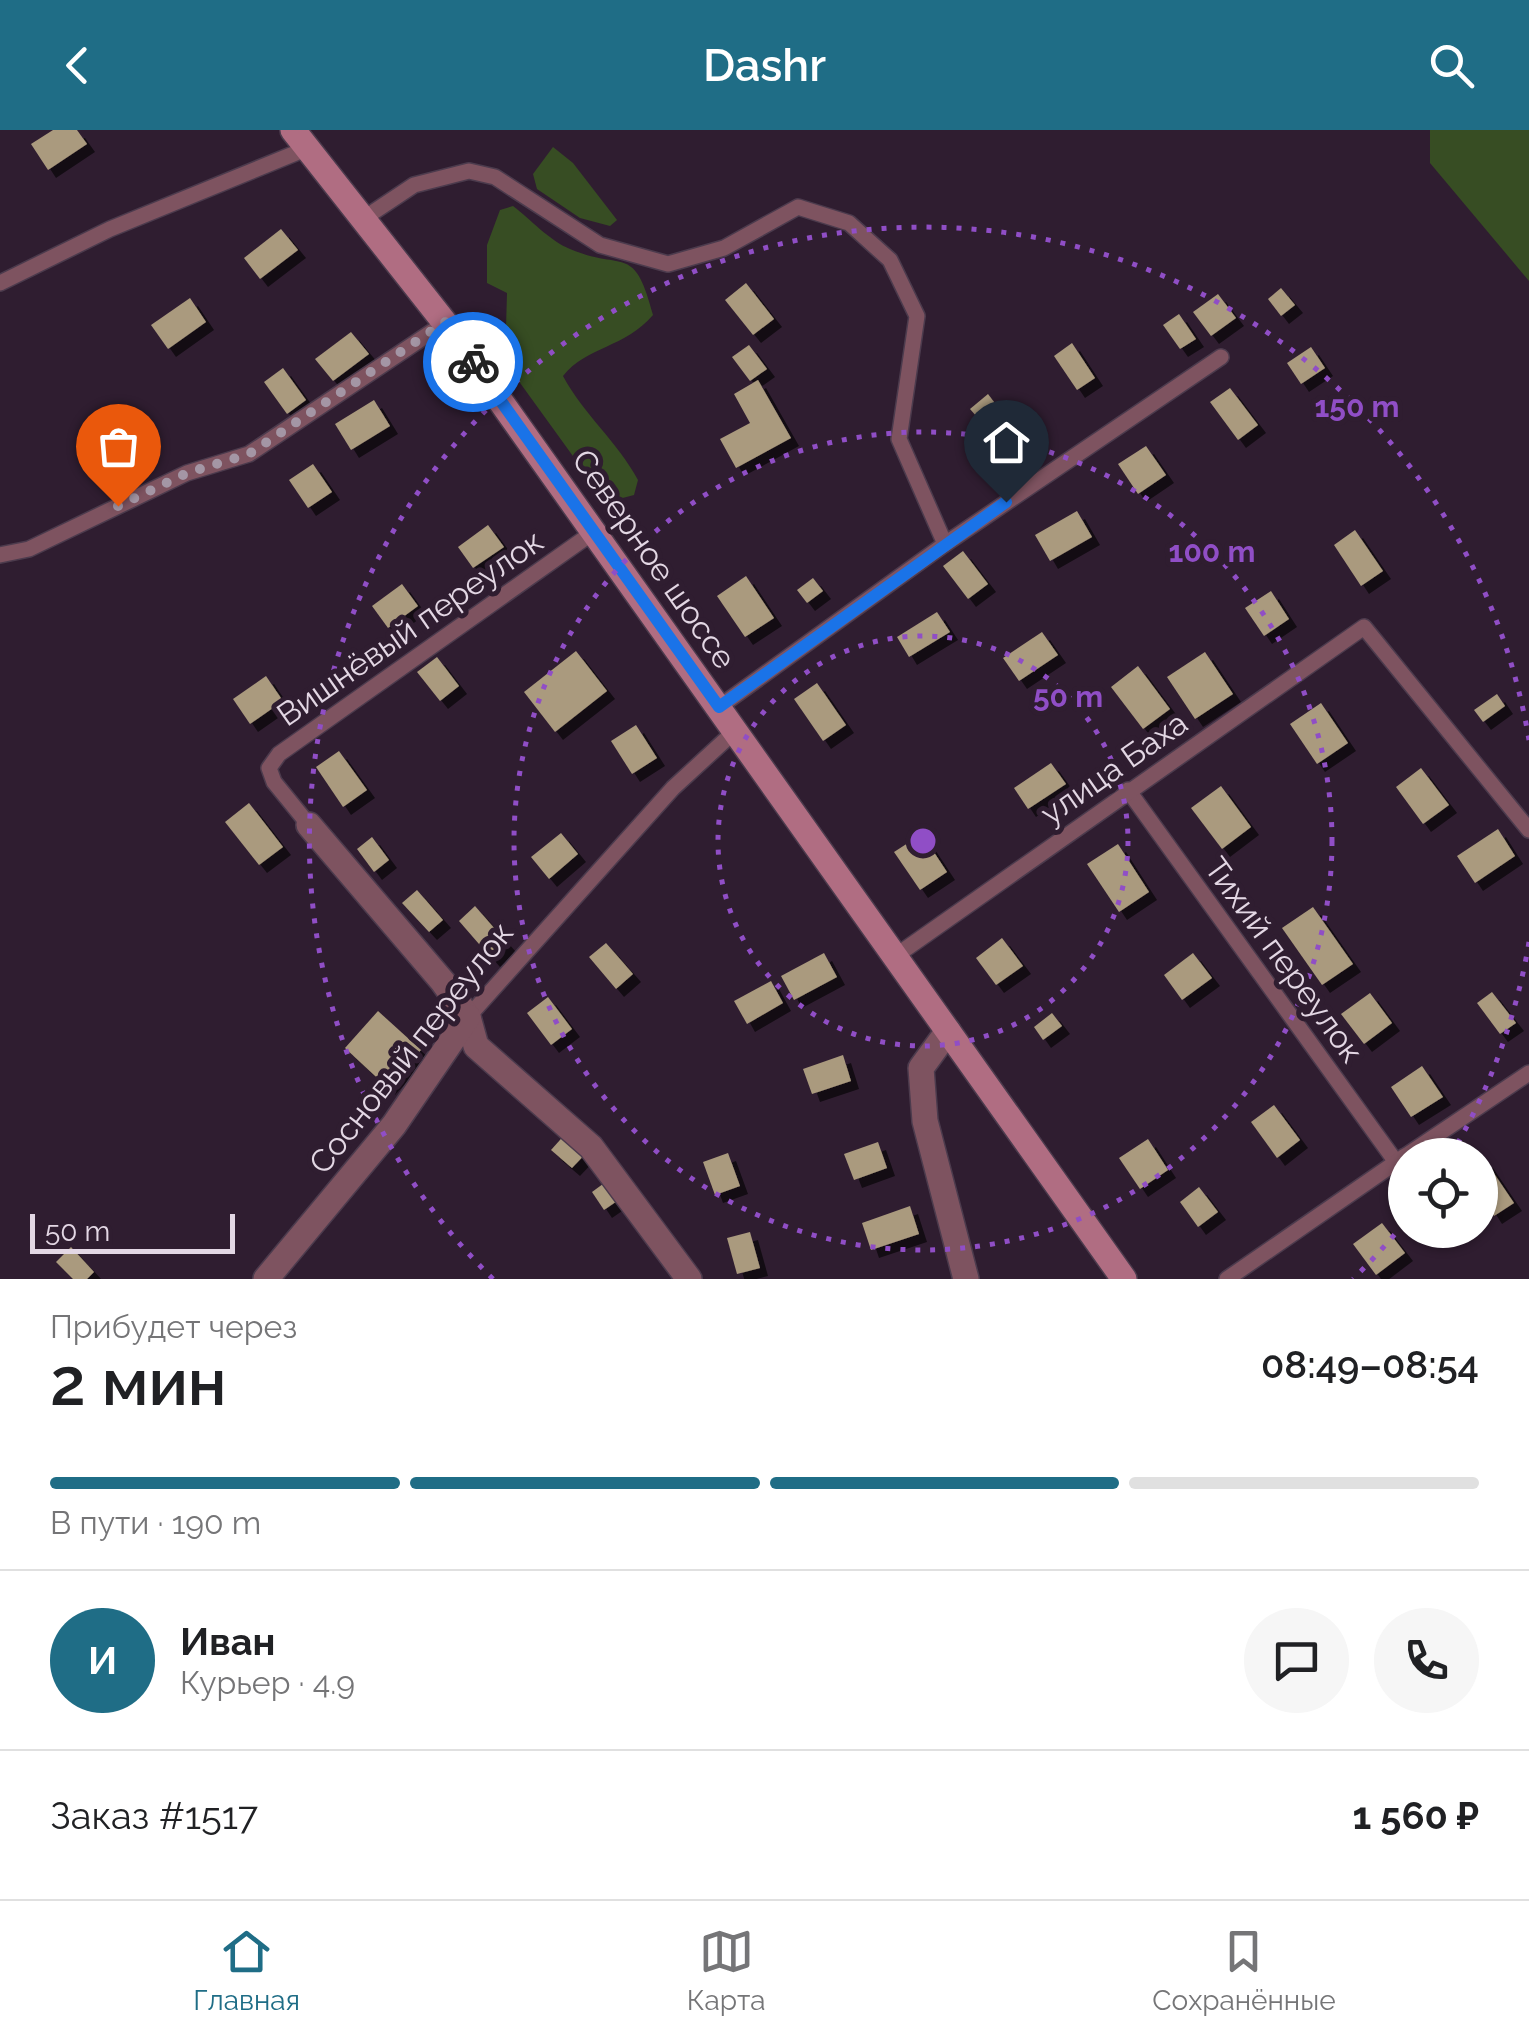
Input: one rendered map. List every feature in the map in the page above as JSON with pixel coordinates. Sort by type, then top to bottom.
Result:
[{"type":"main road","name":"Северное шоссе","points":[[300,139],[445,322],[1124,1279]]},
{"type":"street","points":[[309,825],[468,1017],[476,1046],[591,1147],[689,1279]]},
{"type":"street","name":"Сосновый переулок","points":[[266,1279],[394,1125],[468,1017]]},
{"type":"street","points":[[948,1031],[920,1068],[925,1121],[966,1279]]},
{"type":"lane","points":[[0,283],[300,139]]},
{"type":"lane","points":[[363,219],[414,185],[469,171],[495,176],[600,245],[668,264],[724,248],[798,206],[849,223],[890,260],[918,316],[899,439],[945,544]]},
{"type":"lane","points":[[0,555],[30,549],[187,473],[249,454],[445,322]]},
{"type":"lane","points":[[719,707],[945,544],[1220,357]]},
{"type":"lane","name":"Вишнёвый переулок","points":[[309,825],[274,782],[269,768],[279,754],[594,531]]},
{"type":"lane","name":"улица Баха","points":[[897,955],[1364,627],[1529,830]]},
{"type":"lane","name":"Сосновый переулок","points":[[468,1017],[673,788],[735,731]]},
{"type":"lane","name":"Тихий переулок","points":[[1128,790],[1388,1139]]},
{"type":"lane","points":[[1432,1138],[1529,1073]]},
{"type":"lane","points":[[1227,1279],[1388,1168]]},
{"type":"green space","points":[[1430,130],[1529,130],[1529,281],[1430,163]]},
{"type":"green space","points":[[553,147],[573,163],[617,220],[610,226],[580,218],[537,189],[533,174]]},
{"type":"green space","points":[[513,206],[563,245],[625,263],[640,277],[653,315],[630,334],[583,358],[563,376],[630,466],[638,480],[634,495],[615,500],[596,488],[505,362],[507,293],[487,283],[487,245],[500,210]]},
{"type":"building","points":[[53,130],[77,130],[87,144],[48,170],[31,144]]},
{"type":"building","points":[[281,229],[298,250],[260,279],[244,258]]},
{"type":"building","points":[[746,283],[774,319],[753,335],[725,300]]},
{"type":"building","points":[[1281,288],[1295,305],[1281,316],[1268,299]]},
{"type":"building","points":[[1218,294],[1236,318],[1211,336],[1193,312]]},
{"type":"building","points":[[190,298],[206,322],[168,349],[151,325]]},
{"type":"building","points":[[1179,314],[1196,339],[1180,349],[1163,325]]},
{"type":"building","points":[[351,332],[369,354],[333,381],[315,359]]},
{"type":"building","points":[[1072,343],[1095,378],[1077,390],[1054,356]]},
{"type":"building","points":[[749,345],[767,369],[750,381],[732,357]]},
{"type":"building","points":[[1311,347],[1325,368],[1301,384],[1287,363]]},
{"type":"building","points":[[283,368],[306,400],[287,414],[264,382]]},
{"type":"building","points":[[758,380],[791,438],[736,468],[720,439],[750,423],[734,394]]},
{"type":"building","points":[[1230,388],[1258,425],[1238,440],[1210,402]]},
{"type":"building","points":[[988,394],[1001,411],[984,425],[970,409]]},
{"type":"building","points":[[374,400],[390,426],[351,450],[335,424]]},
{"type":"building","points":[[1146,446],[1166,475],[1138,494],[1118,464]]},
{"type":"building","points":[[313,464],[332,492],[308,508],[289,480]]},
{"type":"building","points":[[1077,511],[1092,537],[1050,561],[1035,535]]},
{"type":"building","points":[[488,525],[504,547],[473,568],[458,547]]},
{"type":"building","points":[[1355,530],[1383,571],[1361,586],[1334,545]]},
{"type":"building","points":[[963,551],[988,584],[968,599],[943,566]]},
{"type":"building","points":[[746,576],[774,618],[745,637],[717,596]]},
{"type":"building","points":[[813,578],[823,591],[807,603],[797,590]]},
{"type":"building","points":[[402,584],[418,606],[388,628],[372,606]]},
{"type":"building","points":[[1271,591],[1289,619],[1264,636],[1245,608]]},
{"type":"building","points":[[937,612],[950,632],[909,657],[897,637]]},
{"type":"building","points":[[1042,632],[1058,655],[1019,681],[1003,658]]},
{"type":"building","points":[[576,651],[607,691],[555,732],[524,692]]},
{"type":"building","points":[[1205,652],[1233,694],[1195,719],[1167,677]]},
{"type":"building","points":[[437,657],[459,686],[440,701],[417,672]]},
{"type":"building","points":[[1138,666],[1170,709],[1143,729],[1111,687]]},
{"type":"building","points":[[266,676],[283,701],[250,724],[233,699]]},
{"type":"building","points":[[817,683],[846,725],[823,741],[794,699]]},
{"type":"building","points":[[1497,694],[1505,706],[1483,722],[1474,710]]},
{"type":"building","points":[[1321,703],[1348,743],[1317,764],[1290,724]]},
{"type":"building","points":[[636,725],[657,758],[632,774],[611,741]]},
{"type":"building","points":[[339,751],[367,790],[343,807],[316,767]]},
{"type":"building","points":[[1051,763],[1066,784],[1028,809],[1014,788]]},
{"type":"building","points":[[1421,768],[1449,805],[1423,824],[1396,787]]},
{"type":"building","points":[[1221,786],[1251,827],[1222,849],[1191,808]]},
{"type":"building","points":[[249,803],[283,847],[259,865],[225,822]]},
{"type":"building","points":[[1498,829],[1515,856],[1475,883],[1457,856]]},
{"type":"building","points":[[561,833],[578,854],[549,879],[531,857]]},
{"type":"building","points":[[922,834],[947,872],[920,890],[894,852]]},
{"type":"building","points":[[372,837],[389,860],[374,872],[357,849]]},
{"type":"building","points":[[1118,844],[1149,892],[1119,912],[1087,864]]},
{"type":"building","points":[[417,890],[443,920],[429,932],[402,903]]},
{"type":"building","points":[[475,906],[508,944],[492,959],[459,921]]},
{"type":"building","points":[[1313,907],[1353,964],[1322,985],[1282,928]]},
{"type":"building","points":[[1002,938],[1023,966],[996,985],[976,958]]},
{"type":"building","points":[[606,943],[633,974],[616,989],[589,957]]},
{"type":"building","points":[[824,953],[837,977],[794,1000],[781,976]]},
{"type":"building","points":[[1193,953],[1212,978],[1182,1000],[1164,975]]},
{"type":"building","points":[[771,981],[783,1003],[747,1024],[734,1001]]},
{"type":"building","points":[[1492,992],[1516,1023],[1500,1034],[1477,1003]]},
{"type":"building","points":[[1370,993],[1392,1023],[1364,1044],[1341,1014]]},
{"type":"building","points":[[548,997],[572,1029],[551,1045],[527,1013]]},
{"type":"building","points":[[378,1011],[421,1050],[387,1087],[345,1048]]},
{"type":"building","points":[[1052,1013],[1062,1026],[1043,1040],[1034,1027]]},
{"type":"building","points":[[843,1055],[851,1081],[812,1094],[803,1069]]},
{"type":"building","points":[[1422,1066],[1443,1097],[1411,1117],[1391,1087]]},
{"type":"building","points":[[1274,1105],[1300,1140],[1277,1158],[1251,1122]]},
{"type":"building","points":[[568,1131],[589,1150],[572,1168],[551,1150]]},
{"type":"building","points":[[1148,1139],[1168,1170],[1140,1189],[1119,1158]]},
{"type":"building","points":[[878,1142],[887,1168],[854,1180],[844,1154]]},
{"type":"building","points":[[728,1153],[740,1186],[715,1195],[703,1162]]},
{"type":"building","points":[[1498,1179],[1514,1203],[1498,1213]]},
{"type":"building","points":[[607,1181],[620,1199],[604,1210],[592,1192]]},
{"type":"building","points":[[1199,1187],[1218,1212],[1198,1227],[1180,1202]]},
{"type":"building","points":[[910,1206],[919,1234],[871,1250],[862,1223]]},
{"type":"building","points":[[1382,1223],[1388,1231],[1388,1248],[1401,1248],[1405,1253],[1376,1275],[1353,1244]]},
{"type":"building","points":[[750,1232],[760,1268],[737,1274],[727,1238]]},
{"type":"building","points":[[71,1247],[94,1272],[87,1279],[73,1279],[56,1262]]},
{"type":"way so far","points":[[118,506],[187,473],[249,454],[445,322],[473,362]]},
{"type":"route","points":[[473,362],[719,707],[1006,502]]}]
